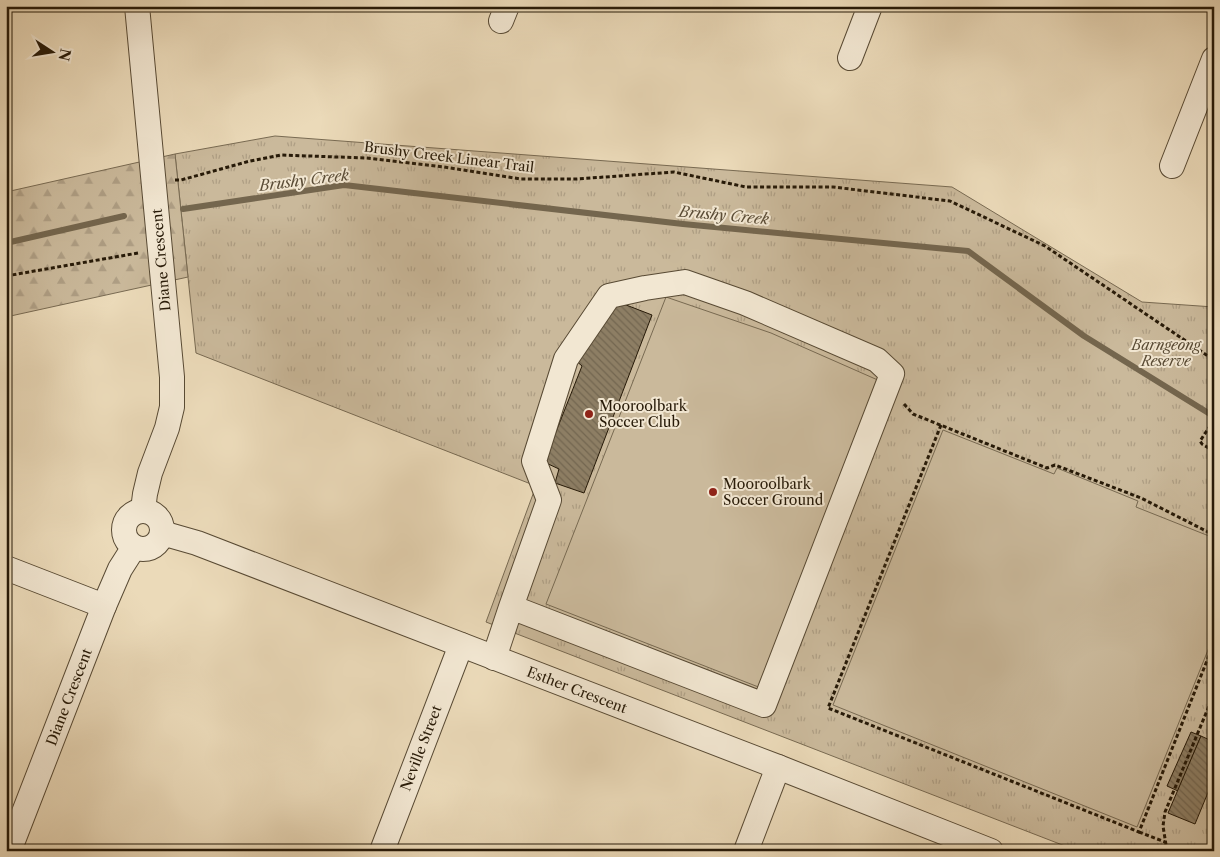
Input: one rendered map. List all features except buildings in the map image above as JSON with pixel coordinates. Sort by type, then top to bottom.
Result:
[{"type":"street","name":"Diane Crescent","points":[[137,6],[172,377],[172,407],[150,473],[143,510]]},
{"type":"street","points":[[850,58],[870,6]]},
{"type":"street","points":[[1172,166],[1214,60]]},
{"type":"street","points":[[494,658],[549,500],[534,461],[566,359],[609,296],[685,282],[745,303],[877,360],[892,374],[764,705],[512,607]]},
{"type":"street","points":[[143,510],[152,512],[157,516],[162,527],[162,534],[158,543],[144,549],[134,547],[128,543],[123,530],[124,523],[128,518],[133,513],[143,510]]},
{"type":"street","name":"Esther Crescent","points":[[162,534],[197,543],[991,851]]},
{"type":"street","name":"Diane Crescent","points":[[9,851],[104,606],[120,569],[134,547]]},
{"type":"street","points":[[6,568],[104,606]]},
{"type":"street","name":"Neville Street","points":[[382,851],[461,645]]},
{"type":"street","points":[[746,851],[778,767]]},
{"type":"path","name":"Brushy Creek Linear Trail","points":[[176,180],[281,155],[366,158],[444,167],[521,179],[576,179],[674,172],[746,187],[833,187],[950,201],[1045,246],[1214,360]]},
{"type":"path","points":[[6,276],[160,250]]},
{"type":"path","points":[[888,384],[913,414],[1047,468],[1055,465],[1141,498],[1214,534]]},
{"type":"path","points":[[1214,420],[1200,441],[1214,451]]},
{"type":"path","points":[[940,425],[828,708],[1165,842]]},
{"type":"path","points":[[1139,832],[1214,643]]},
{"type":"path","points":[[1167,851],[1163,826],[1165,812],[1214,694]]},
{"type":"green space","name":"Barngeong Reserve","points":[[275,136],[952,187],[1142,302],[1214,307],[1214,851],[1074,851],[486,622],[536,486],[196,353],[175,154]]},
{"type":"green space","points":[[175,154],[188,277],[6,317],[6,192]]},
{"type":"green space","name":"Mooroolbark Soccer Ground","points":[[666,297],[771,333],[880,381],[761,688],[546,604]]},
{"type":"green space","points":[[943,430],[1054,474],[1057,468],[1138,501],[1136,507],[1214,538],[1214,635],[1137,827],[833,705]]},
{"type":"waterway","name":"Brushy Creek","points":[[183,209],[344,185],[683,224],[968,251],[1084,336],[1214,417]]},
{"type":"waterway","name":"Brushy Creek","points":[[6,243],[124,216]]},
{"type":"place","name":"Mooroolbark Soccer Club","points":[[589,414]]},
{"type":"place","name":"Mooroolbark Soccer Ground","points":[[713,492]]}]
